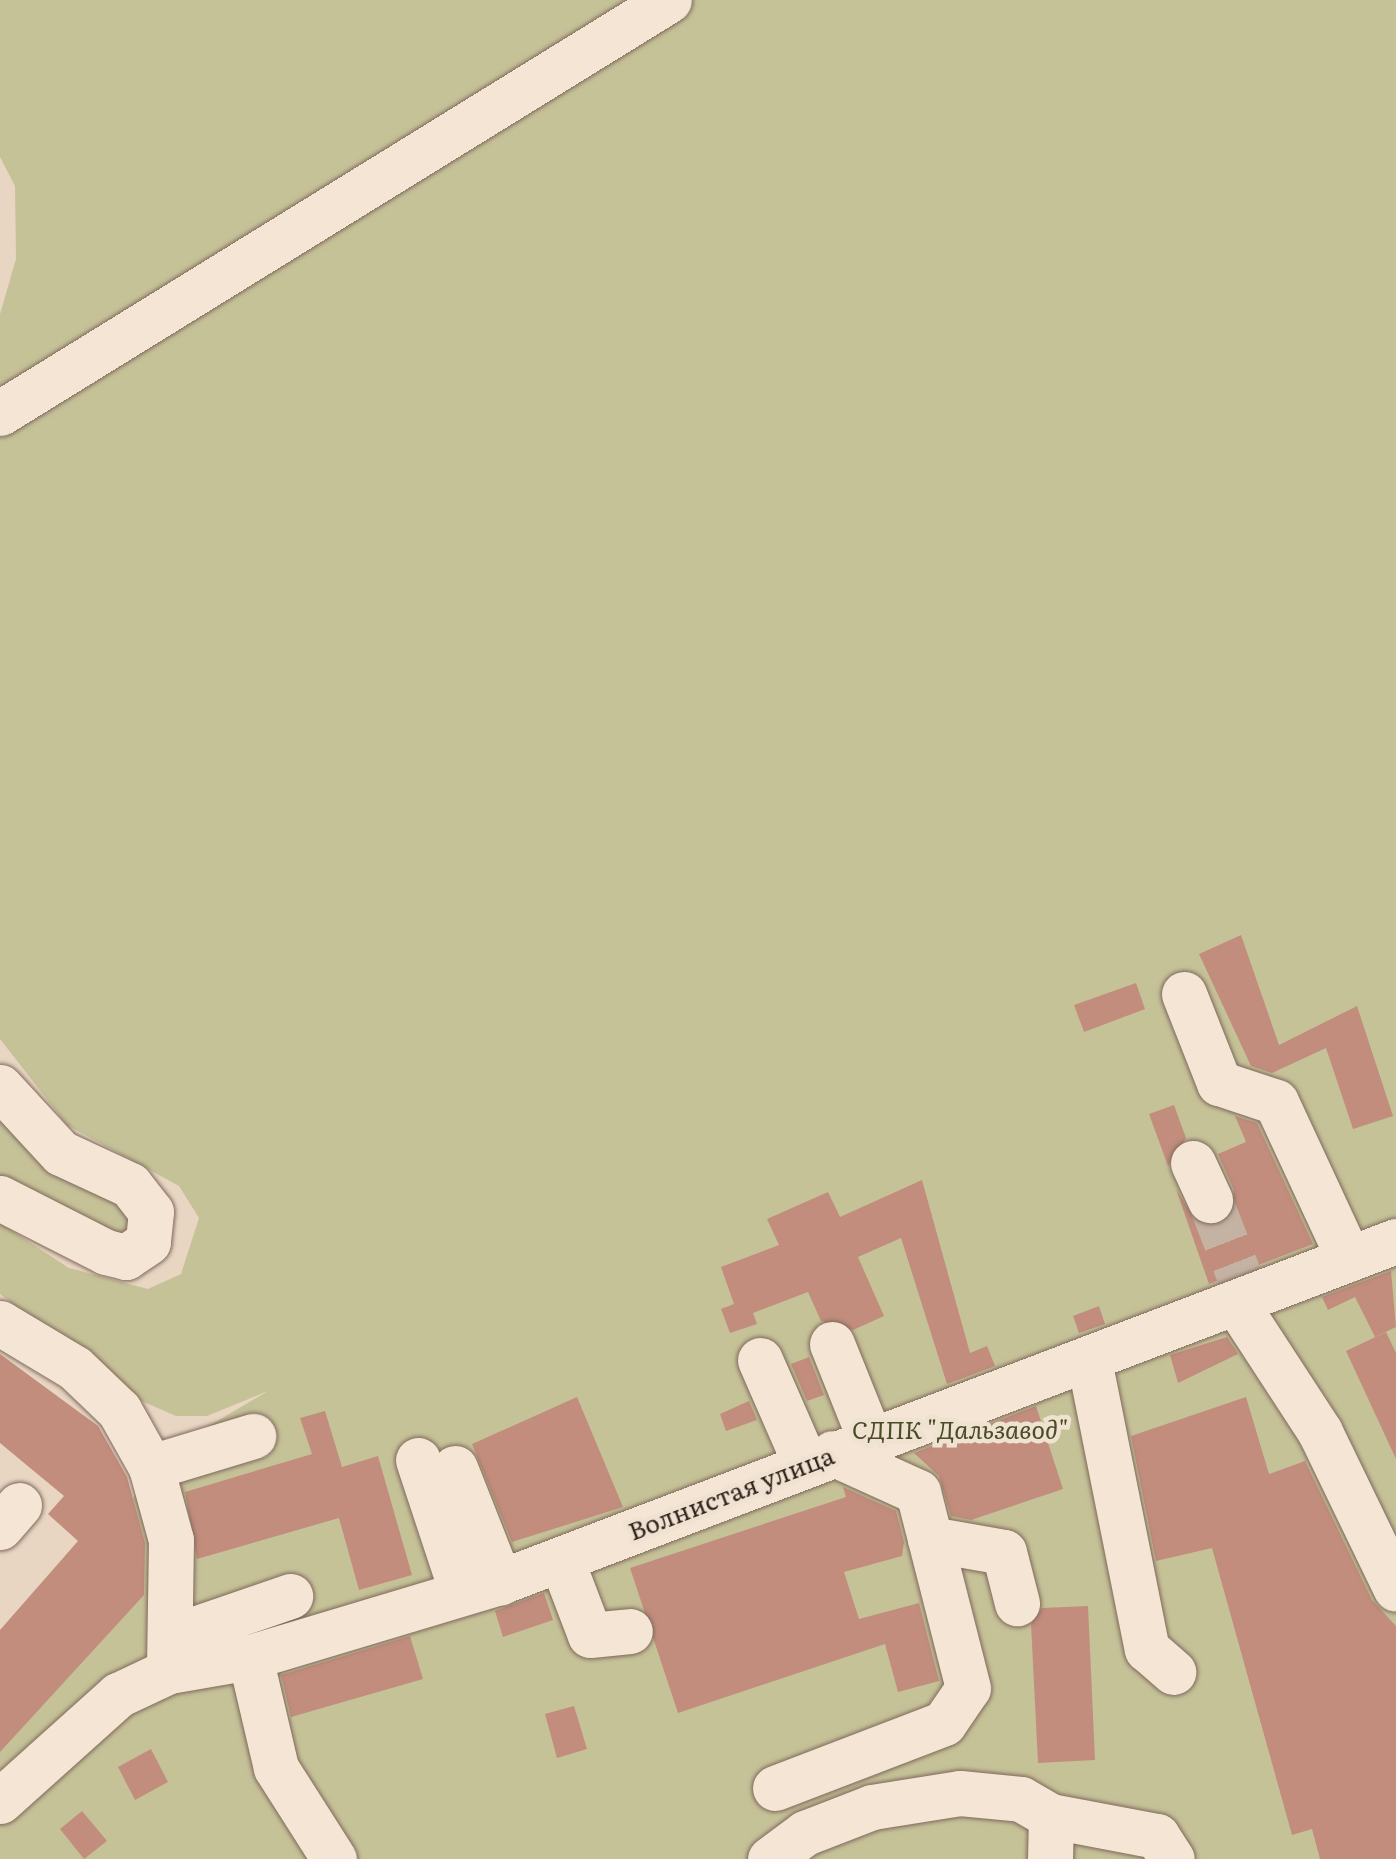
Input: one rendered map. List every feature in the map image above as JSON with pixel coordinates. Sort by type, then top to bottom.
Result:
[{"type":"street","points":[[0,413],[670,0]]},
{"type":"street","points":[[1184,994],[1219,1083],[1276,1102],[1348,1259]]},
{"type":"street","points":[[0,1088],[61,1153],[130,1185],[151,1212],[148,1242],[116,1254],[0,1198]]},
{"type":"street","name":"Волнистая улица","points":[[172,1654],[250,1657],[481,1588],[1089,1360],[1243,1296],[1396,1242]]},
{"type":"street","points":[[1243,1296],[1320,1432],[1396,1589]]},
{"type":"street","points":[[0,1323],[108,1399],[151,1467],[171,1540],[172,1654]]},
{"type":"street","points":[[832,1344],[836,1452]]},
{"type":"street","points":[[760,1360],[836,1452],[912,1482],[968,1674],[961,1703],[944,1723],[774,1788]]},
{"type":"street","points":[[1089,1360],[1147,1650],[1173,1672]]},
{"type":"street","points":[[151,1467],[252,1436]]},
{"type":"street","points":[[436,1464],[481,1588]]},
{"type":"street","points":[[930,1540],[979,1540],[1004,1552],[1017,1603]]},
{"type":"street","points":[[561,1559],[590,1635],[630,1631]]},
{"type":"street","points":[[0,1802],[118,1695],[172,1654],[290,1596]]},
{"type":"street","points":[[250,1657],[276,1768],[334,1859]]},
{"type":"street","points":[[770,1859],[804,1833],[872,1807],[960,1794],[1021,1799],[1050,1837],[1157,1836],[1172,1859]]},
{"type":"green space","name":"СДПК \"Дальзавод\"","points":[[0,0],[1396,0],[1396,1859],[0,1859],[0,1680],[168,1450],[268,1391],[207,1416],[176,1416],[137,1399],[0,1294],[0,1223],[69,1268],[148,1289],[181,1274],[199,1218],[179,1186],[67,1125],[0,1039],[0,314],[16,259],[15,186],[0,157]]},
{"type":"green space","points":[[0,1108],[133,1206],[126,1242],[0,1182]]},
{"type":"building","points":[[1241,935],[1279,1045],[1357,1006],[1393,1116],[1353,1129],[1326,1048],[1272,1073],[1251,1066],[1199,954]]},
{"type":"building","points":[[1136,983],[1145,1009],[1084,1032],[1074,1005]]},
{"type":"building","points":[[1174,1105],[1186,1138],[1168,1166],[1149,1114]]},
{"type":"building","points":[[1235,1116],[1257,1123],[1313,1244],[1209,1284],[1176,1189],[1196,1222],[1231,1216],[1234,1190],[1218,1154],[1246,1142]]},
{"type":"building","points":[[922,1180],[970,1353],[987,1346],[995,1366],[947,1384],[901,1238],[858,1257],[884,1316],[853,1330],[821,1321],[808,1292],[753,1313],[757,1324],[730,1333],[721,1309],[734,1304],[721,1267],[779,1245],[767,1219],[828,1192],[840,1217]]},
{"type":"building","points":[[1391,1271],[1396,1327],[1375,1337],[1355,1297],[1328,1310],[1322,1297]]},
{"type":"building","points":[[1099,1306],[1105,1324],[1079,1333],[1073,1316]]},
{"type":"building","points":[[1386,1332],[1396,1353],[1396,1459],[1346,1351]]},
{"type":"building","points":[[1227,1337],[1238,1354],[1178,1383],[1170,1355]]},
{"type":"building","points":[[0,1354],[98,1426],[127,1477],[145,1543],[144,1595],[0,1752],[0,1630],[78,1541],[48,1514],[64,1496],[0,1443]]},
{"type":"building","points":[[809,1357],[824,1395],[807,1401],[791,1364]]},
{"type":"building","points":[[577,1397],[623,1507],[512,1542],[472,1444]]},
{"type":"building","points":[[1246,1397],[1269,1474],[1305,1461],[1372,1600],[1396,1626],[1396,1859],[1320,1859],[1312,1829],[1292,1835],[1212,1548],[1156,1561],[1131,1436]]},
{"type":"building","points":[[749,1401],[757,1420],[726,1431],[720,1414]]},
{"type":"building","points":[[1036,1406],[1063,1489],[971,1520],[951,1516],[939,1476],[914,1453]]},
{"type":"building","points":[[325,1411],[342,1467],[378,1456],[412,1575],[359,1590],[339,1518],[197,1559],[185,1492],[312,1454],[300,1418]]},
{"type":"building","points":[[843,1487],[896,1511],[904,1542],[902,1556],[844,1572],[859,1619],[919,1603],[939,1681],[898,1692],[885,1644],[678,1713],[630,1568],[846,1497]]},
{"type":"building","points":[[544,1593],[553,1620],[503,1637],[495,1611]]},
{"type":"building","points":[[1088,1606],[1095,1760],[1038,1763],[1031,1624],[1042,1608]]},
{"type":"building","points":[[410,1636],[423,1679],[291,1717],[281,1675]]},
{"type":"building","points":[[574,1706],[587,1749],[557,1758],[545,1714]]},
{"type":"building","points":[[151,1749],[168,1782],[135,1800],[118,1767]]},
{"type":"building","points":[[82,1811],[107,1841],[84,1859],[60,1829]]},
{"type":"tunnel","points":[[1210,1200],[1244,1287]]}]
